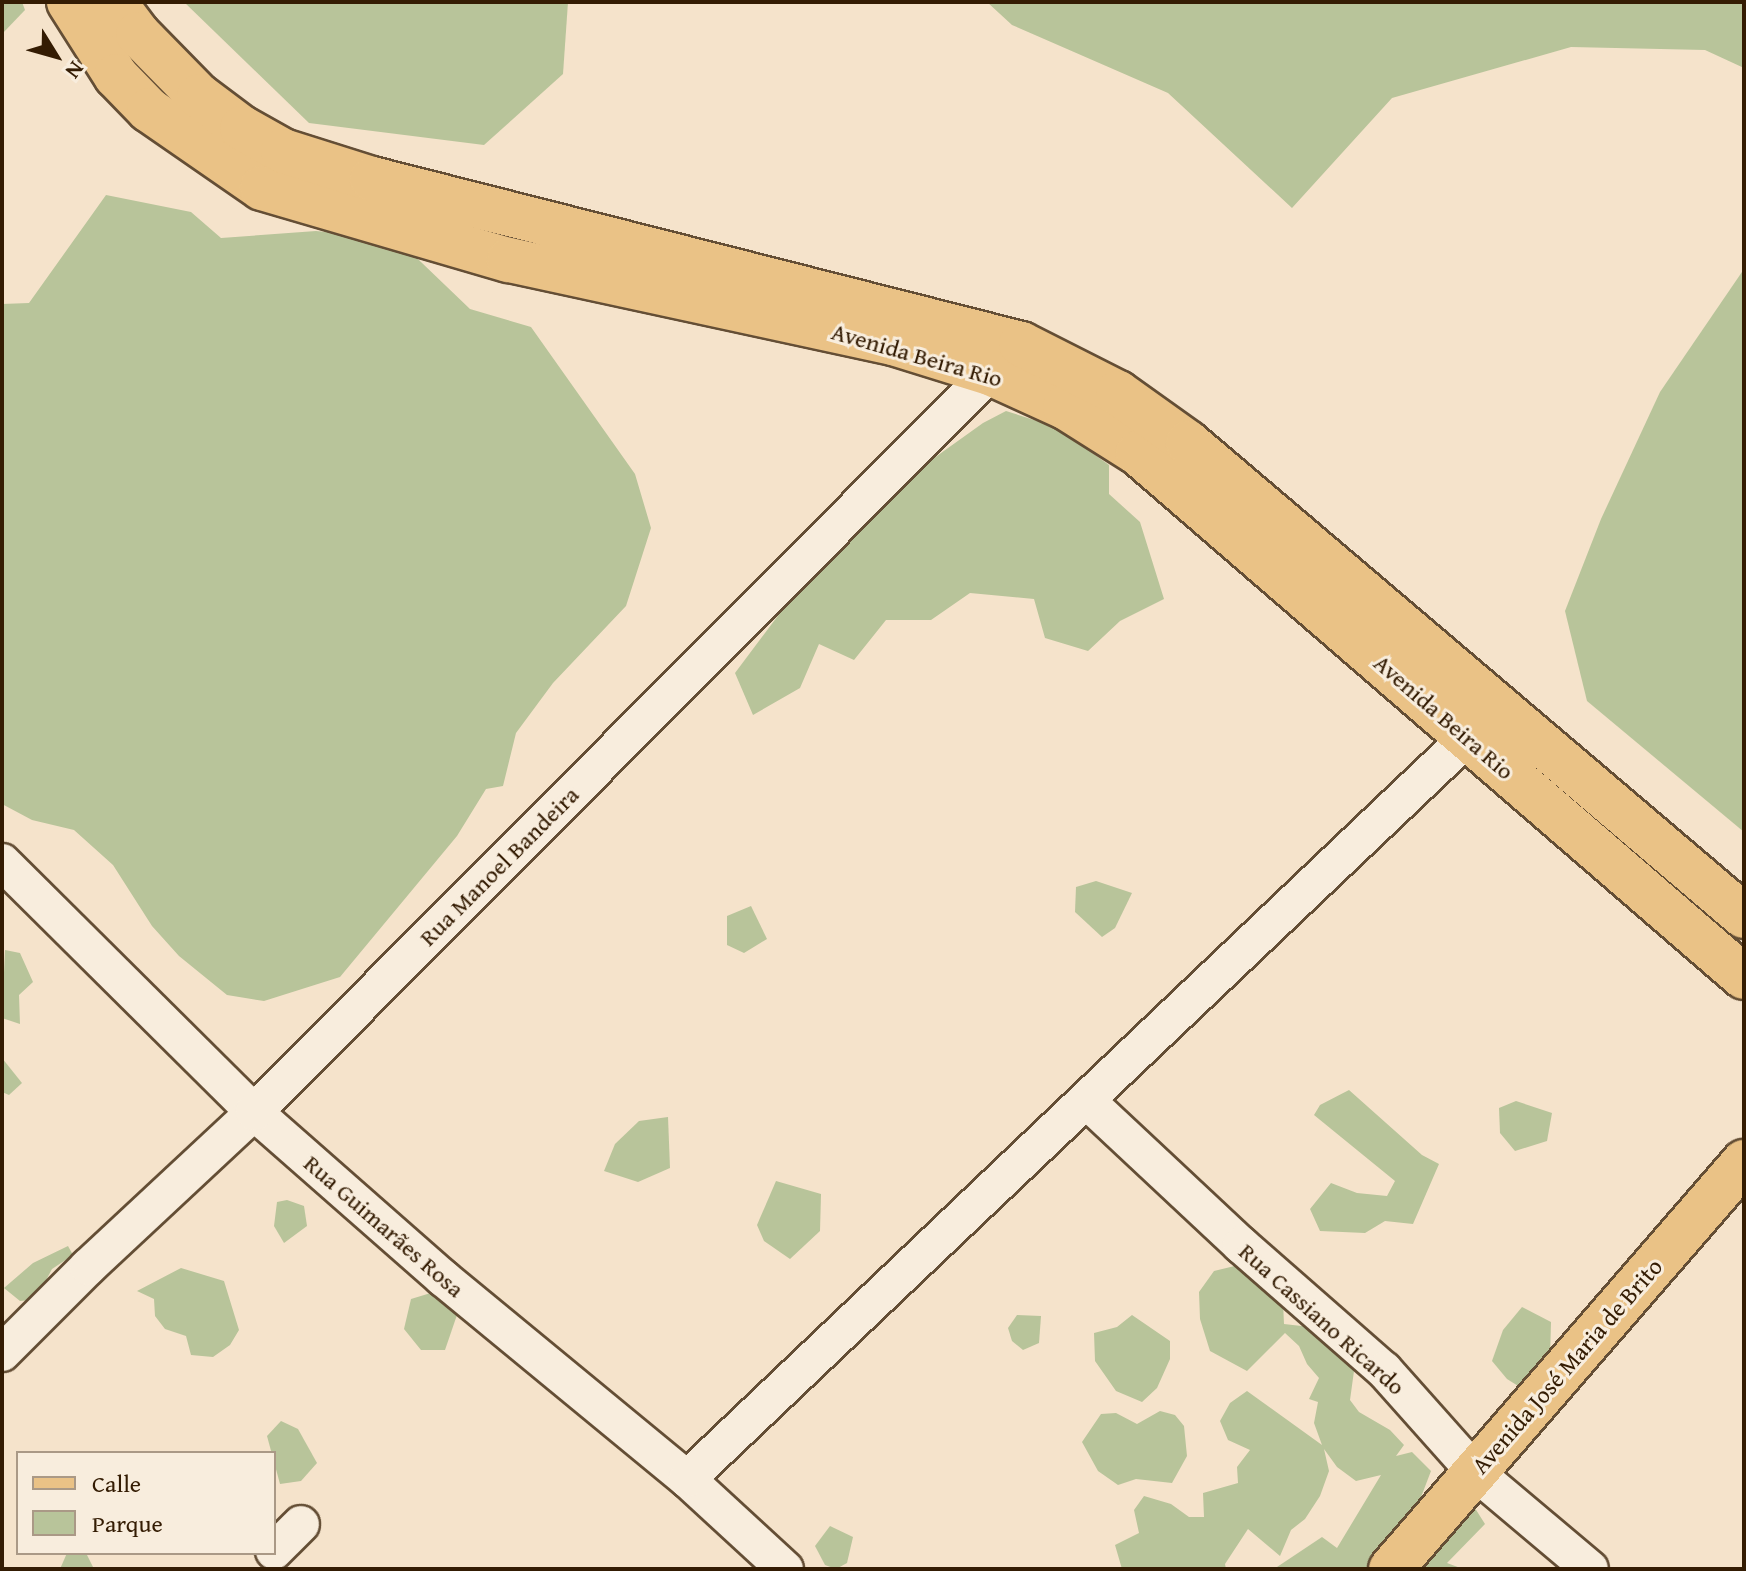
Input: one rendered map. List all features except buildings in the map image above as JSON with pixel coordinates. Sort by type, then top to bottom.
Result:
[{"type":"main road","name":"Avenida Beira Rio","points":[[69,2],[116,76],[149,110],[262,188],[509,260],[893,343],[990,373],[1065,407],[1138,453],[1744,977]]},
{"type":"main road","name":"Avenida Beira Rio","points":[[114,2],[138,34],[199,96],[242,128],[283,151],[372,179],[1021,344],[1118,393],[1188,443],[1744,916]]},
{"type":"main road","points":[[509,260],[521,217]]},
{"type":"main road","name":"Avenida José Maria de Brito","points":[[1391,1569],[1744,1162]]},
{"type":"street","name":"Rua Manoel Bandeira","points":[[2,1353],[88,1267],[254,1112],[990,373]]},
{"type":"street","points":[[687,1479],[1468,737]]},
{"type":"street","name":"Rua Guimarães Rosa","points":[[2,862],[254,1112],[443,1278],[687,1479],[785,1569]]},
{"type":"street","name":"Rua Cassiano Ricardo","points":[[1087,1101],[1241,1245],[1384,1370],[1475,1472],[1590,1569]]},
{"type":"street","points":[[276,1549],[301,1524]]},
{"type":"green space","points":[[2,2],[22,2],[25,10],[2,34]]},
{"type":"green space","points":[[184,2],[568,2],[563,74],[484,145],[309,123]]},
{"type":"green space","points":[[987,2],[1744,2],[1744,68],[1705,50],[1571,47],[1392,98],[1292,208],[1168,93],[1012,25]]},
{"type":"green space","points":[[106,195],[191,212],[221,238],[316,231],[397,239],[470,309],[531,327],[635,474],[651,528],[626,606],[553,683],[516,733],[503,786],[486,789],[457,836],[340,977],[264,1001],[227,995],[179,956],[152,926],[113,865],[74,830],[32,820],[2,804],[2,304],[29,303]]},
{"type":"green space","points":[[1744,269],[1744,832],[1587,701],[1565,611],[1601,519],[1660,392]]},
{"type":"green space","points":[[1006,411],[1056,427],[1109,465],[1109,494],[1140,522],[1164,599],[1120,621],[1088,651],[1045,638],[1034,599],[970,593],[931,620],[886,620],[854,660],[819,644],[800,688],[753,715],[735,673],[831,545],[874,501],[983,423]]},
{"type":"green space","points":[[1096,881],[1132,893],[1115,928],[1102,937],[1075,912],[1076,887]]},
{"type":"green space","points":[[751,906],[767,939],[744,953],[727,945],[727,916]]},
{"type":"green space","points":[[5,950],[20,953],[33,982],[19,995],[20,1024],[2,1018]]},
{"type":"green space","points":[[2,1058],[22,1083],[9,1095],[2,1092]]},
{"type":"green space","points":[[1349,1090],[1422,1155],[1439,1164],[1413,1224],[1385,1221],[1365,1233],[1320,1231],[1310,1209],[1331,1183],[1357,1193],[1387,1196],[1395,1181],[1314,1115],[1320,1105]]},
{"type":"green space","points":[[1516,1101],[1552,1113],[1547,1141],[1515,1151],[1500,1133],[1499,1108]]},
{"type":"green space","points":[[668,1117],[670,1168],[638,1182],[604,1171],[615,1144],[639,1121]]},
{"type":"green space","points":[[776,1181],[821,1194],[820,1231],[790,1259],[764,1241],[757,1225]]},
{"type":"green space","points":[[287,1200],[304,1206],[307,1226],[284,1243],[274,1226],[277,1202]]},
{"type":"green space","points":[[68,1246],[73,1255],[52,1269],[44,1284],[43,1299],[20,1301],[4,1288],[33,1263]]},
{"type":"green space","points":[[1247,1263],[1283,1302],[1284,1324],[1319,1328],[1335,1340],[1354,1371],[1350,1400],[1359,1412],[1390,1430],[1404,1445],[1396,1456],[1412,1452],[1431,1471],[1413,1518],[1397,1527],[1368,1569],[1274,1569],[1322,1537],[1337,1548],[1381,1475],[1356,1481],[1337,1467],[1324,1449],[1329,1471],[1320,1496],[1305,1519],[1291,1530],[1280,1556],[1248,1529],[1225,1564],[1226,1569],[1122,1569],[1115,1545],[1139,1533],[1134,1510],[1144,1496],[1171,1504],[1189,1517],[1204,1517],[1203,1493],[1238,1483],[1237,1467],[1250,1450],[1228,1440],[1220,1421],[1230,1403],[1247,1391],[1322,1445],[1314,1423],[1318,1402],[1309,1399],[1319,1378],[1307,1364],[1299,1346],[1285,1333],[1247,1371],[1210,1351],[1200,1319],[1199,1292],[1214,1271]]},
{"type":"green space","points":[[181,1268],[224,1281],[239,1330],[230,1345],[213,1357],[191,1355],[186,1336],[165,1329],[155,1316],[154,1299],[137,1291]]},
{"type":"green space","points":[[434,1292],[458,1312],[445,1350],[421,1350],[404,1329],[411,1299]]},
{"type":"green space","points":[[1522,1307],[1551,1322],[1550,1358],[1523,1389],[1507,1379],[1492,1361],[1503,1330]]},
{"type":"green space","points":[[1017,1315],[1041,1316],[1039,1343],[1023,1350],[1012,1341],[1008,1328]]},
{"type":"green space","points":[[1132,1315],[1170,1341],[1170,1359],[1157,1388],[1142,1402],[1116,1391],[1095,1361],[1094,1333],[1117,1327]]},
{"type":"green space","points":[[1160,1411],[1175,1415],[1184,1426],[1187,1456],[1172,1483],[1136,1479],[1118,1485],[1098,1471],[1082,1442],[1101,1414],[1116,1413],[1137,1424]]},
{"type":"green space","points":[[281,1421],[298,1429],[317,1463],[301,1481],[280,1484],[276,1451],[271,1451],[267,1436]]},
{"type":"green space","points":[[1466,1494],[1485,1524],[1447,1563],[1463,1569],[1415,1569]]},
{"type":"green space","points":[[830,1526],[853,1537],[847,1563],[836,1569],[825,1565],[815,1546]]},
{"type":"green space","points":[[66,1555],[87,1555],[94,1569],[60,1569]]}]
